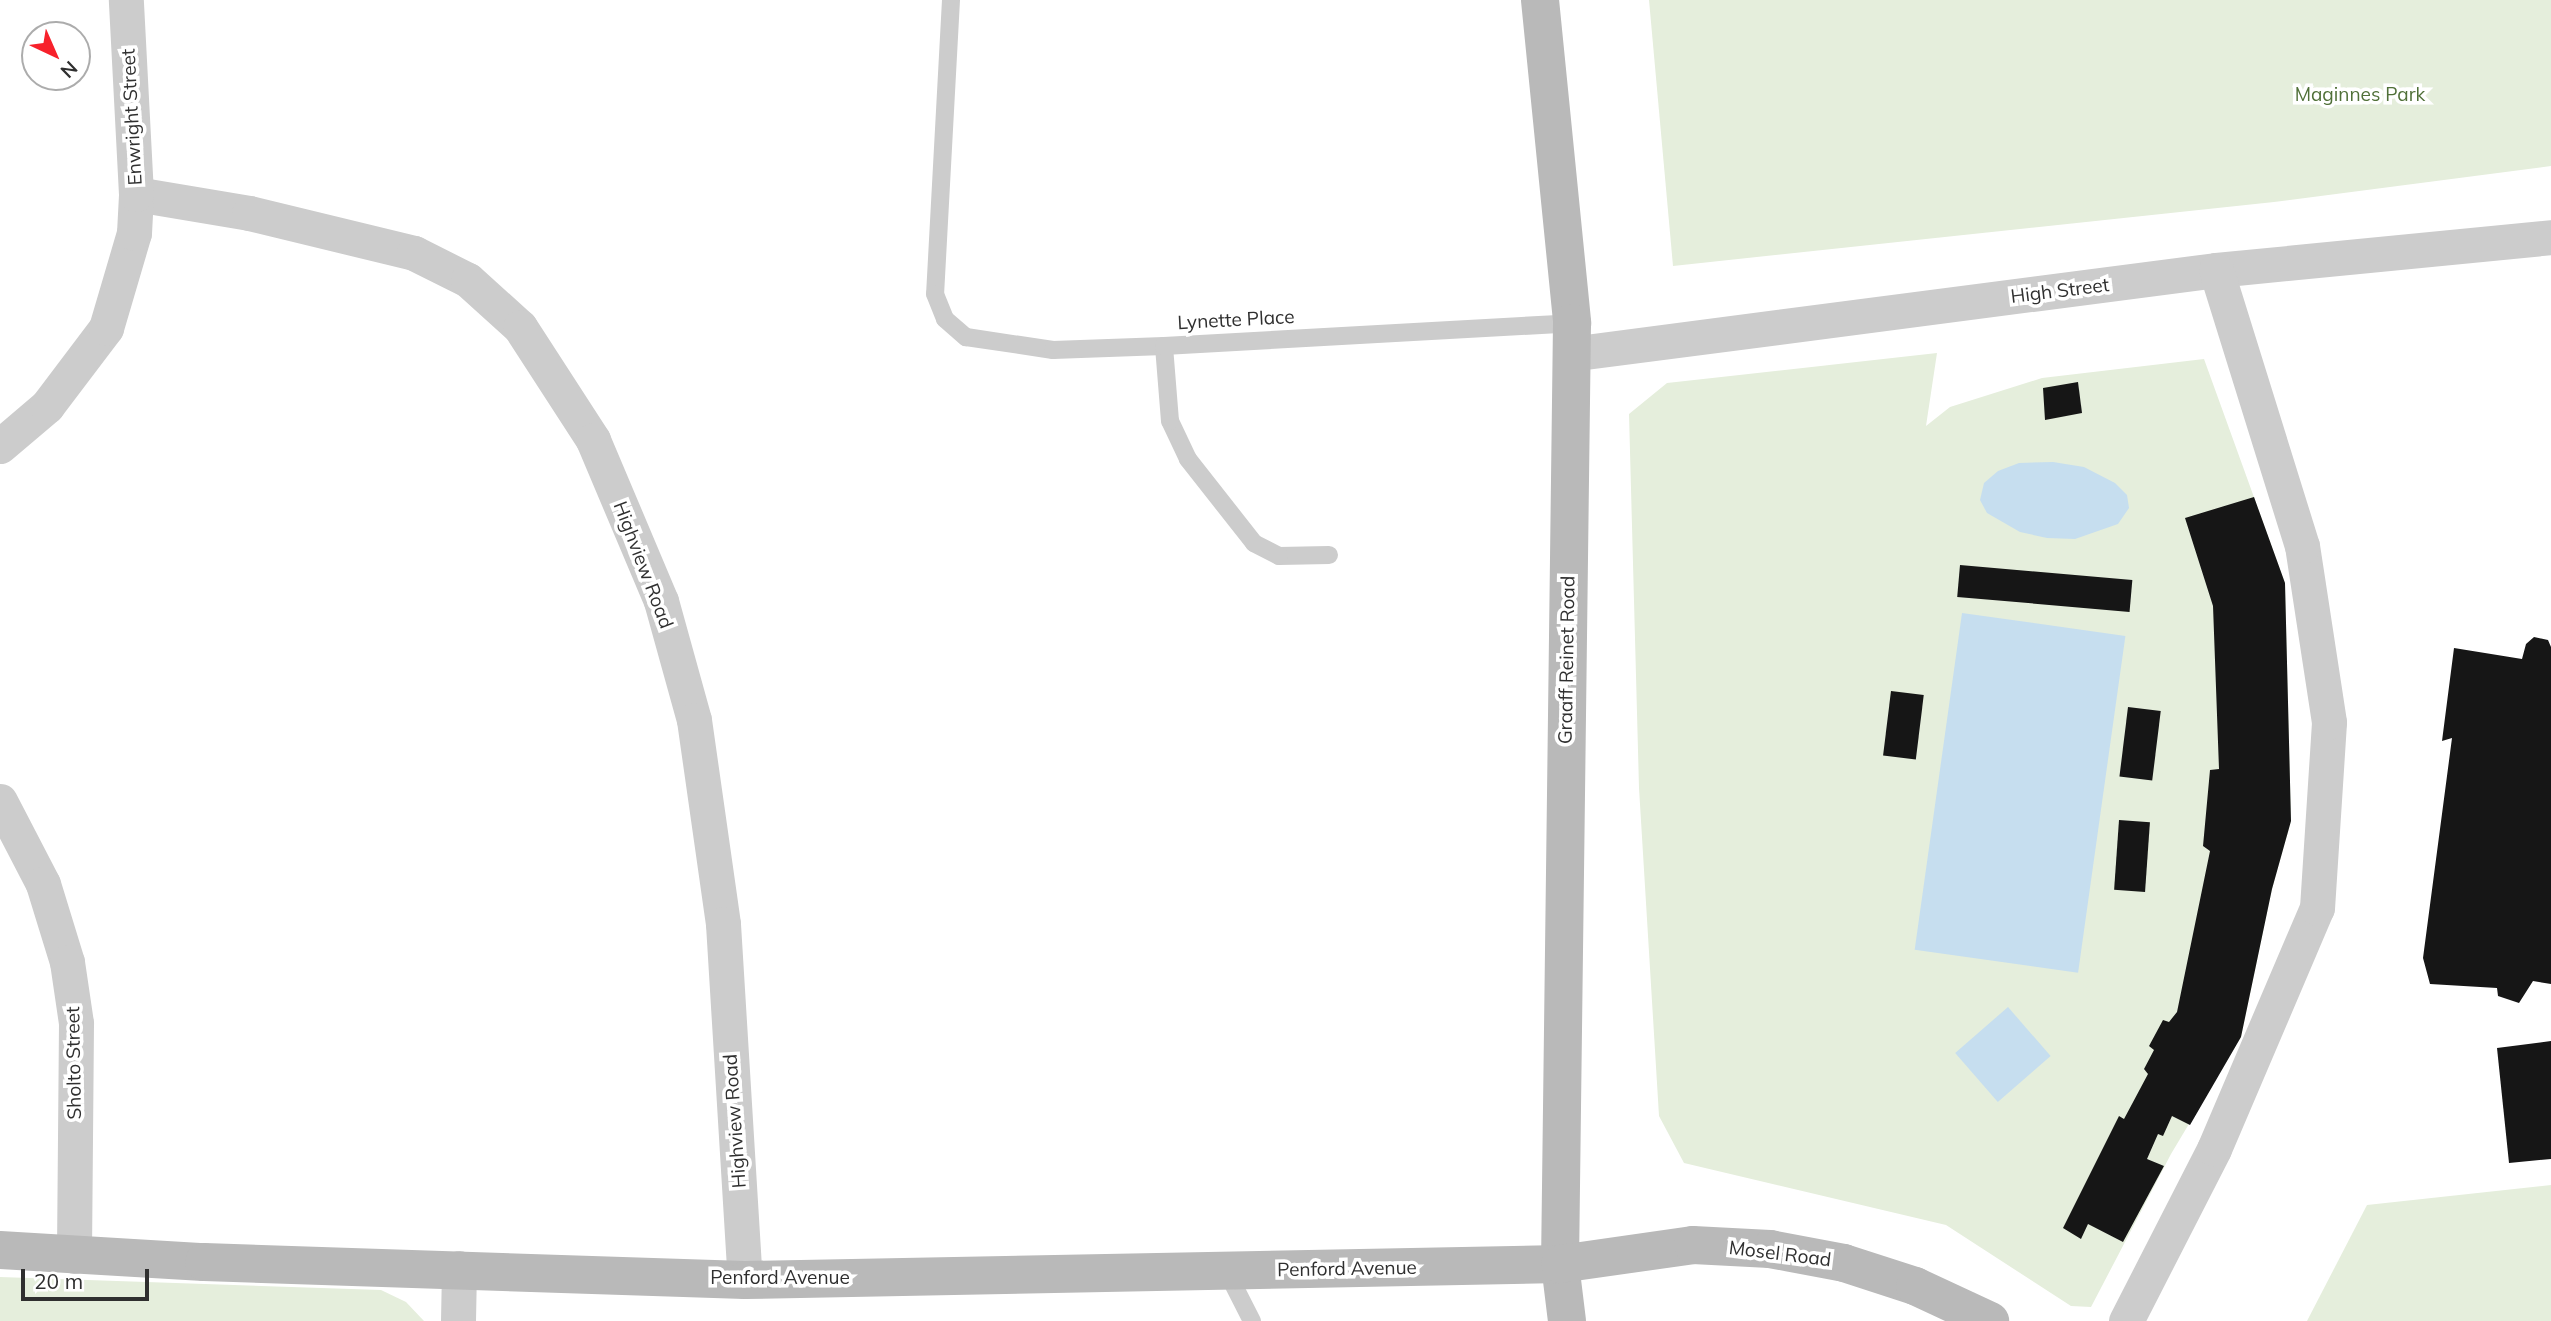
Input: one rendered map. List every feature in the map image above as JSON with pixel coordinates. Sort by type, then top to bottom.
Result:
[{"type":"street","name":"Enwright Street","points":[[0,446],[47,406],[106,328],[134,233],[136,194],[126,0]]},
{"type":"street","name":"Graaff Reinet Road","points":[[1540,0],[1571,338],[1560,1264],[1567,1321]]},
{"type":"street","name":"Highview Road","points":[[136,194],[249,213],[414,253],[468,280],[520,327],[593,440],[661,601],[694,720],[723,924],[746,1280]]},
{"type":"street","name":"High Street","points":[[1571,338],[2551,237]]},
{"type":"street","points":[[2126,1321],[2214,1149],[2317,908],[2329,722],[2302,545],[2216,270]]},
{"type":"street","name":"Sholto Street","points":[[0,801],[43,884],[67,962],[76,1023],[74,1256]]},
{"type":"street","name":"Mosel Road","points":[[1560,1264],[1662,1248],[1770,1249],[1843,1262],[1915,1286],[1990,1321]]},
{"type":"street","name":"Penford Avenue","points":[[0,1250],[74,1256],[746,1280],[1560,1264]]},
{"type":"street","points":[[458,1321],[459,1268]]},
{"type":"lane","points":[[951,0],[935,294],[945,319],[966,337],[1053,350],[1164,346]]},
{"type":"lane","name":"Lynette Place","points":[[1329,555],[1279,556],[1254,543],[1188,459],[1170,421],[1164,346],[1571,338]]},
{"type":"lane","points":[[1227,1272],[1252,1321]]},
{"type":"green space","name":"Maginnes Park","points":[[1649,0],[2551,0],[2551,166],[2274,202],[1673,266]]},
{"type":"green space","points":[[1937,353],[1926,426],[1950,407],[2042,378],[2204,359],[2285,583],[2291,821],[2272,889],[2241,1037],[2171,1154],[2091,1307],[2071,1306],[1946,1225],[1684,1163],[1659,1116],[1639,788],[1629,414],[1667,383]]},
{"type":"green space","points":[[2551,1185],[2551,1321],[2307,1321],[2367,1205]]},
{"type":"green space","points":[[0,1277],[381,1290],[406,1302],[424,1321],[0,1321]]},
{"type":"water","points":[[2053,462],[2084,467],[2115,483],[2127,495],[2129,508],[2118,524],[2075,539],[2047,538],[2020,532],[1987,513],[1980,500],[1984,483],[1998,471],[2019,463]]},
{"type":"water","points":[[1962,613],[2125,636],[2078,973],[1915,950]]},
{"type":"water","points":[[2008,1007],[2051,1056],[1998,1102],[1955,1053]]},
{"type":"building","points":[[2078,382],[2082,413],[2045,420],[2043,388]]},
{"type":"building","points":[[2254,497],[2285,583],[2291,821],[2272,889],[2241,1037],[2190,1125],[2172,1116],[2163,1136],[2158,1134],[2147,1159],[2164,1166],[2123,1242],[2088,1224],[2081,1239],[2063,1228],[2119,1116],[2124,1119],[2148,1074],[2144,1069],[2154,1050],[2149,1046],[2163,1020],[2169,1022],[2177,1012],[2210,851],[2203,846],[2210,770],[2219,769],[2213,606],[2185,518]]},
{"type":"building","points":[[1960,565],[2132,580],[2130,612],[1957,597]]},
{"type":"building","points":[[2534,637],[2548,640],[2551,647],[2551,984],[2533,981],[2519,1003],[2498,996],[2497,988],[2430,984],[2423,958],[2452,738],[2442,741],[2454,648],[2522,659],[2526,644]]},
{"type":"building","points":[[1891,691],[1924,695],[1916,760],[1883,756]]},
{"type":"building","points":[[2128,707],[2161,711],[2152,780],[2119,776]]},
{"type":"building","points":[[2119,820],[2150,822],[2145,892],[2114,890]]},
{"type":"building","points":[[2551,1041],[2551,1159],[2509,1163],[2497,1048]]}]
